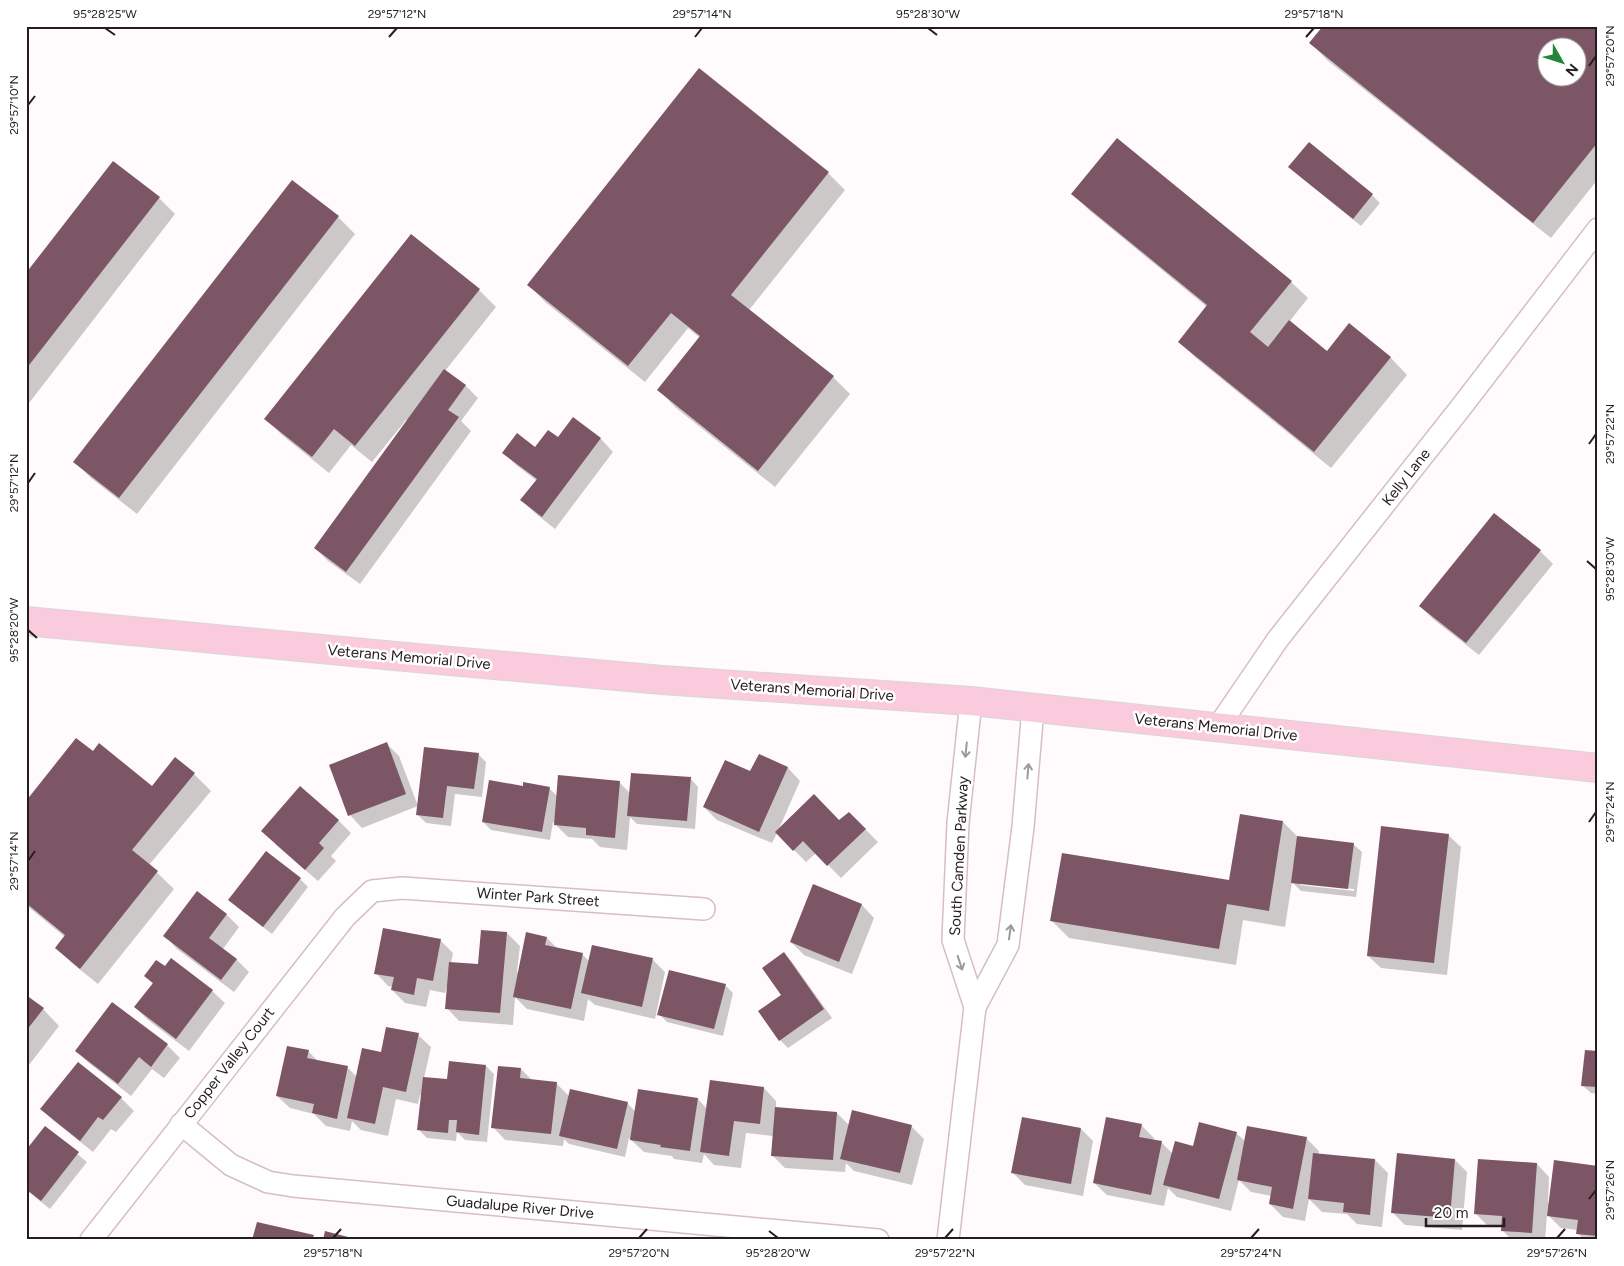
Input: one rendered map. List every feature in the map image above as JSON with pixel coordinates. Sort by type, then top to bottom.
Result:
[{"type":"main road","name":"Veterans Memorial Drive","points":[[26,621],[653,679],[971,701],[1598,768]]},
{"type":"street","name":"Kelly Lane","points":[[1218,726],[1278,640],[1598,229]]},
{"type":"street","name":"South Camden Parkway","points":[[971,701],[958,823],[953,940],[975,1007]]},
{"type":"street","name":"South Camden Parkway","points":[[948,1240],[975,1007],[1008,945],[1023,827],[1033,708]]},
{"type":"street","name":"Winter Park Street","points":[[372,891],[402,888],[704,909]]},
{"type":"street","name":"Copper Valley Court","points":[[91,1240],[345,917],[372,891]]},
{"type":"street","name":"Guadalupe River Drive","points":[[181,1124],[230,1165],[268,1182],[293,1186],[878,1240]]},
{"type":"building","points":[[1323,26],[1598,26],[1598,142],[1533,223],[1309,43]]},
{"type":"building","points":[[699,68],[829,172],[731,295],[834,376],[758,471],[657,390],[700,336],[671,313],[628,366],[527,285]]},
{"type":"building","points":[[1117,138],[1292,281],[1250,332],[1268,347],[1289,320],[1327,351],[1349,323],[1391,357],[1314,452],[1178,342],[1207,305],[1071,194]]},
{"type":"building","points":[[1309,142],[1373,194],[1353,219],[1288,167]]},
{"type":"building","points":[[113,161],[160,197],[26,369],[26,273]]},
{"type":"building","points":[[292,180],[339,216],[119,498],[73,462]]},
{"type":"building","points":[[411,234],[480,289],[355,446],[334,429],[312,457],[264,419]]},
{"type":"building","points":[[444,369],[466,385],[448,410],[459,417],[346,572],[314,548]]},
{"type":"building","points":[[573,417],[601,438],[542,517],[520,500],[537,479],[502,453],[517,433],[535,447],[548,430],[558,437]]},
{"type":"building","points":[[1494,513],[1541,550],[1466,643],[1419,606]]},
{"type":"building","points":[[76,738],[93,751],[99,743],[152,786],[175,757],[195,773],[132,850],[158,871],[80,969],[55,948],[65,935],[26,903],[26,801]]},
{"type":"building","points":[[387,742],[406,794],[348,816],[329,765]]},
{"type":"building","points":[[424,747],[479,753],[474,789],[447,786],[443,818],[416,815]]},
{"type":"building","points":[[759,754],[788,767],[759,832],[703,807],[725,760],[750,771]]},
{"type":"building","points":[[631,773],[691,777],[687,821],[627,816]]},
{"type":"building","points":[[558,775],[620,781],[615,838],[586,835],[586,828],[554,825]]},
{"type":"building","points":[[489,780],[523,786],[523,782],[550,787],[542,832],[482,822]]},
{"type":"building","points":[[300,786],[339,820],[319,843],[324,848],[305,870],[261,831]]},
{"type":"building","points":[[814,794],[839,820],[849,812],[866,829],[827,866],[803,841],[793,851],[775,832]]},
{"type":"building","points":[[1240,814],[1283,821],[1269,911],[1227,904],[1219,949],[1050,921],[1062,853],[1229,880]]},
{"type":"building","points":[[1381,826],[1449,834],[1434,963],[1367,956]]},
{"type":"building","points":[[1297,836],[1354,843],[1348,889],[1291,883]]},
{"type":"building","points":[[266,851],[301,878],[263,927],[228,900]]},
{"type":"building","points":[[813,884],[862,904],[839,962],[790,942]]},
{"type":"building","points":[[197,891],[227,914],[209,938],[237,959],[221,980],[163,936]]},
{"type":"building","points":[[383,928],[441,939],[433,981],[417,978],[414,995],[391,990],[394,977],[374,974]]},
{"type":"building","points":[[481,930],[507,932],[500,1013],[445,1009],[449,962],[478,964]]},
{"type":"building","points":[[526,932],[547,937],[545,945],[583,953],[571,1009],[513,997]]},
{"type":"building","points":[[592,945],[653,958],[642,1007],[581,993]]},
{"type":"building","points":[[784,952],[824,1009],[779,1041],[758,1011],[781,995],[762,968]]},
{"type":"building","points":[[171,958],[213,990],[176,1039],[134,1007],[153,983],[144,976],[156,960],[165,966]]},
{"type":"building","points":[[669,970],[726,984],[714,1029],[657,1015]]},
{"type":"building","points":[[26,995],[44,1008],[26,1031]]},
{"type":"building","points":[[112,1002],[168,1044],[151,1067],[139,1057],[118,1084],[75,1051]]},
{"type":"building","points":[[386,1027],[419,1033],[406,1092],[383,1087],[375,1124],[347,1118],[362,1048],[381,1052]]},
{"type":"building","points":[[287,1046],[309,1050],[307,1058],[348,1066],[337,1119],[312,1113],[314,1104],[276,1096]]},
{"type":"building","points":[[1585,1050],[1598,1051],[1598,1087],[1581,1086]]},
{"type":"building","points":[[449,1061],[486,1065],[479,1135],[456,1132],[457,1120],[449,1120],[448,1133],[417,1130],[423,1077],[447,1079]]},
{"type":"building","points":[[78,1062],[122,1097],[103,1120],[98,1117],[80,1141],[40,1109]]},
{"type":"building","points":[[498,1066],[521,1068],[520,1078],[557,1082],[551,1134],[491,1128]]},
{"type":"building","points":[[710,1080],[764,1087],[760,1124],[734,1121],[729,1156],[700,1152]]},
{"type":"building","points":[[570,1089],[628,1102],[617,1149],[559,1136]]},
{"type":"building","points":[[638,1089],[698,1098],[690,1151],[630,1140]]},
{"type":"building","points":[[775,1107],[837,1112],[833,1160],[771,1156]]},
{"type":"building","points":[[852,1110],[912,1125],[900,1173],[840,1159]]},
{"type":"building","points":[[1022,1117],[1081,1128],[1071,1184],[1011,1173]]},
{"type":"building","points":[[1106,1117],[1142,1124],[1139,1137],[1162,1141],[1151,1195],[1093,1183]]},
{"type":"building","points":[[1199,1122],[1237,1132],[1219,1199],[1163,1185],[1175,1141],[1193,1146]]},
{"type":"building","points":[[45,1126],[79,1152],[41,1201],[26,1189],[26,1150]]},
{"type":"building","points":[[1247,1126],[1307,1137],[1293,1209],[1269,1204],[1272,1187],[1237,1180]]},
{"type":"building","points":[[1313,1153],[1375,1159],[1370,1215],[1343,1212],[1344,1203],[1308,1199]]},
{"type":"building","points":[[1397,1153],[1455,1159],[1450,1218],[1391,1213]]},
{"type":"building","points":[[1478,1159],[1537,1163],[1532,1233],[1501,1231],[1502,1216],[1474,1214]]},
{"type":"building","points":[[1554,1160],[1598,1166],[1598,1236],[1576,1234],[1578,1220],[1547,1216]]},
{"type":"building","points":[[257,1222],[314,1235],[312,1240],[252,1240]]},
{"type":"building","points":[[325,1231],[348,1237],[348,1240],[323,1240]]}]
